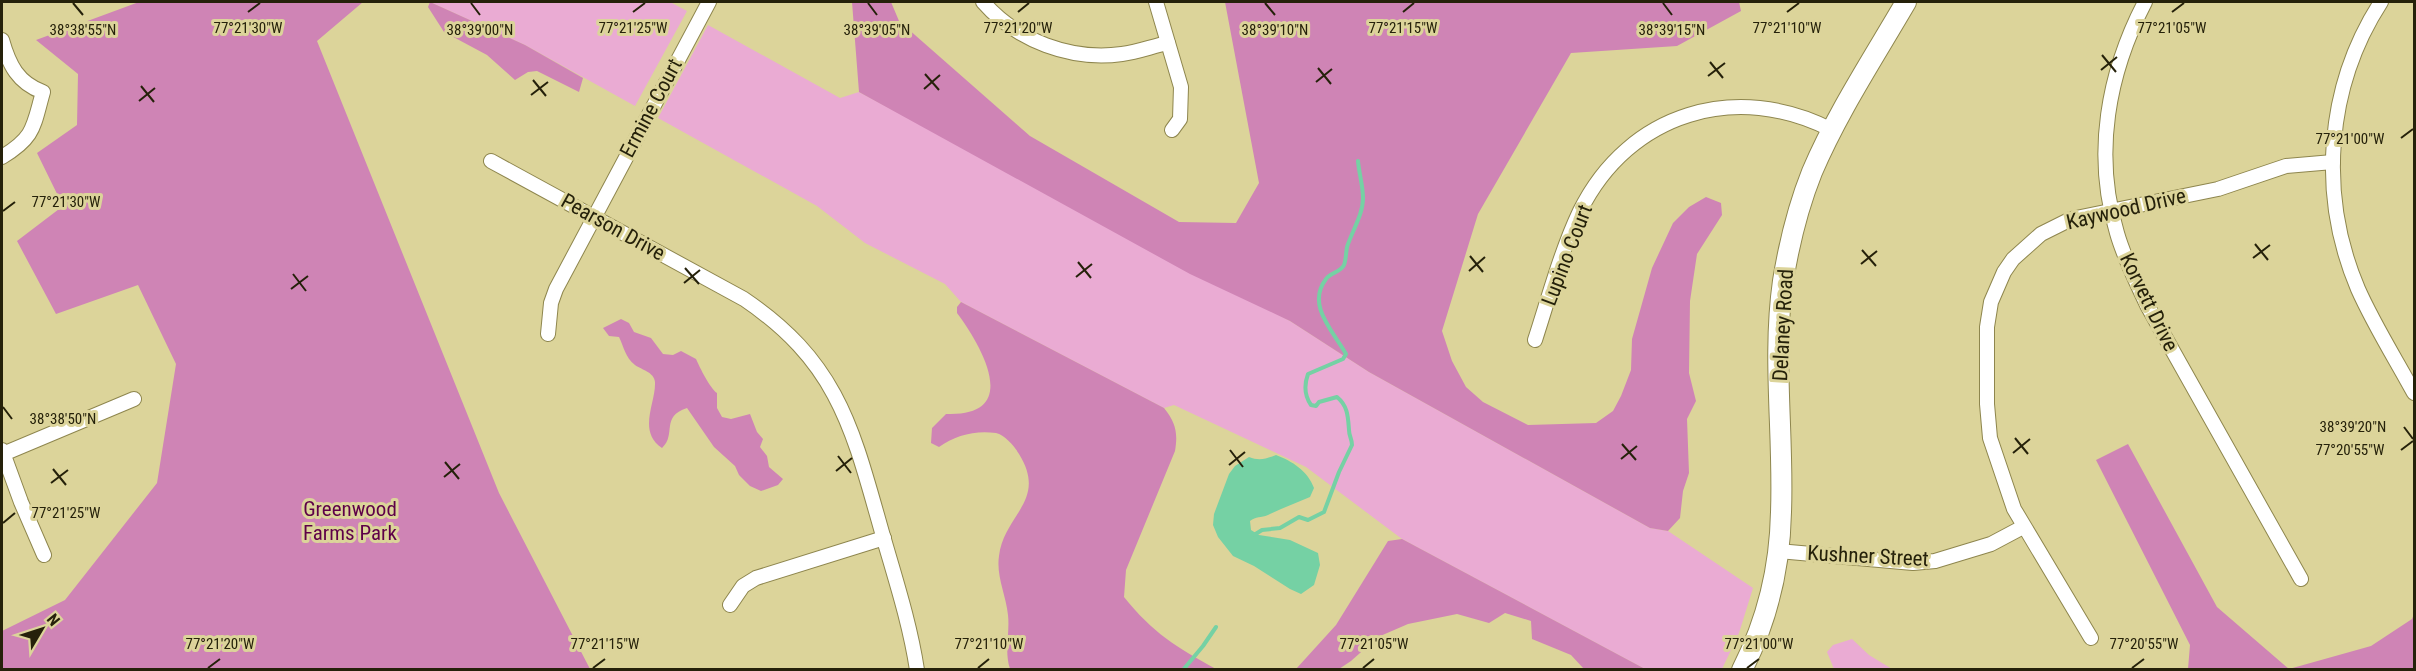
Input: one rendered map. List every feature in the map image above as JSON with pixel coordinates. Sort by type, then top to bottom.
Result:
[{"type":"street","name":"Ermine Court","points":[[548,334],[551,303],[556,289],[709,2]]},
{"type":"street","points":[[983,2],[1007,25],[1025,36],[1067,51],[1095,55],[1123,54],[1168,43]]},
{"type":"street","points":[[1156,2],[1181,87],[1180,119],[1172,130]]},
{"type":"street","name":"Delaney Road","points":[[1742,669],[1764,616],[1778,552],[1781,512],[1779,352],[1783,283],[1800,208],[1812,172],[1832,130],[1906,2]]},
{"type":"street","name":"Korvett Drive","points":[[2145,2],[2120,56],[2106,116],[2106,163],[2111,210],[2130,269],[2147,305],[2301,579]]},
{"type":"street","points":[[2381,2],[2365,29],[2345,79],[2337,108],[2333,162],[2336,207],[2347,258],[2369,311],[2415,393]]},
{"type":"street","points":[[2,40],[13,68],[20,78],[26,85],[43,92],[29,136],[2,157]]},
{"type":"street","name":"Lupino Court","points":[[1535,340],[1570,234],[1581,209],[1614,162],[1650,132],[1696,113],[1746,106],[1792,113],[1832,130]]},
{"type":"street","name":"Pearson Drive","points":[[491,161],[744,299],[770,317],[803,349],[827,380],[849,423],[907,615],[917,669]]},
{"type":"street","name":"Kaywood Drive","points":[[2091,638],[2024,527],[2003,479],[1990,438],[1986,361],[1987,327],[1991,302],[2004,272],[2013,259],[2041,234],[2071,219],[2218,189],[2286,166],[2333,162]]},
{"type":"street","points":[[44,555],[2,452],[134,399]]},
{"type":"street","name":"Kushner Street","points":[[1778,552],[1913,562],[1935,561],[1991,544],[2024,527]]},
{"type":"street","points":[[730,605],[742,586],[756,578],[884,538]]},
{"type":"shaded area","points":[[430,2],[670,2],[687,11],[635,106],[525,45]]},
{"type":"shaded area","points":[[708,25],[840,98],[859,92],[1290,321],[1369,372],[1650,528],[1668,531],[1753,588],[1739,633],[1722,669],[1645,669],[1402,539],[1306,467],[1174,405],[1164,408],[961,302],[945,284],[865,243],[817,206],[658,118]]},
{"type":"shaded area","points":[[1276,455],[1299,467],[1314,488],[1310,497],[1268,515],[1252,519],[1250,521],[1251,530],[1259,535],[1290,540],[1318,553],[1320,565],[1314,585],[1301,594],[1233,556],[1218,537],[1213,525],[1214,514],[1229,474],[1235,466],[1249,457],[1262,459]]},
{"type":"shaded area","points":[[1852,639],[1869,655],[1892,669],[1834,669],[1827,652],[1833,645]]},
{"type":"green space","name":"Greenwood Farms Park","points":[[139,2],[363,2],[317,41],[499,493],[590,669],[2,669],[2,631],[65,600],[157,483],[176,364],[138,285],[56,314],[17,241],[63,206],[37,153],[77,125],[78,74],[36,40]]},
{"type":"green space","points":[[430,2],[525,45],[583,78],[579,92],[537,71],[528,72],[515,80],[487,55],[444,32],[428,7]]},
{"type":"green space","points":[[852,2],[891,2],[899,21],[1030,136],[1179,222],[1236,223],[1259,183],[1225,2],[1739,2],[1741,11],[1677,46],[1571,53],[1478,214],[1442,331],[1452,361],[1466,387],[1483,402],[1528,425],[1596,423],[1613,411],[1621,396],[1631,370],[1632,339],[1652,268],[1673,223],[1689,207],[1706,197],[1721,203],[1722,215],[1697,254],[1690,301],[1689,373],[1696,401],[1687,419],[1689,473],[1683,491],[1680,518],[1668,531],[1650,528],[1369,372],[1290,321],[1190,274],[859,92]]},
{"type":"green space","points":[[961,302],[1164,408],[1168,413],[1175,428],[1175,451],[1126,570],[1124,597],[1155,630],[1189,654],[1216,669],[1010,669],[1007,655],[1008,615],[998,563],[1002,541],[1027,496],[1029,484],[1027,470],[1012,445],[996,433],[966,434],[939,447],[931,443],[932,428],[946,414],[969,412],[983,404],[990,393],[990,378],[985,361],[957,313],[957,307]]},
{"type":"green space","points":[[621,319],[629,323],[634,332],[651,338],[663,354],[673,355],[681,351],[696,359],[708,382],[717,393],[717,408],[722,417],[731,419],[750,414],[757,432],[763,439],[760,447],[767,456],[769,467],[783,479],[778,485],[761,491],[750,486],[739,475],[735,466],[714,447],[687,408],[674,416],[666,443],[662,448],[655,441],[650,433],[649,425],[655,390],[654,379],[632,362],[619,337],[609,336],[603,328]]},
{"type":"green space","points":[[2128,444],[2217,607],[2289,669],[2188,669],[2190,645],[2096,460]]},
{"type":"green space","points":[[1402,539],[1645,669],[1584,669],[1571,655],[1532,639],[1531,621],[1505,613],[1489,623],[1457,614],[1408,624],[1378,637],[1339,669],[1296,669],[1336,625],[1388,541]]},
{"type":"green space","points":[[2414,614],[2414,669],[2289,669],[2371,646],[2412,619]]},
{"type":"waterway","points":[[1254,535],[1262,530],[1280,528],[1299,517],[1308,520],[1324,512],[1352,445],[1347,412],[1341,400],[1337,397],[1319,402],[1316,406],[1311,405],[1305,386],[1308,374],[1343,359],[1346,354],[1324,318],[1319,298],[1326,279],[1344,265],[1347,247],[1363,204],[1358,161]]},
{"type":"waterway","points":[[1183,670],[1216,627]]}]
